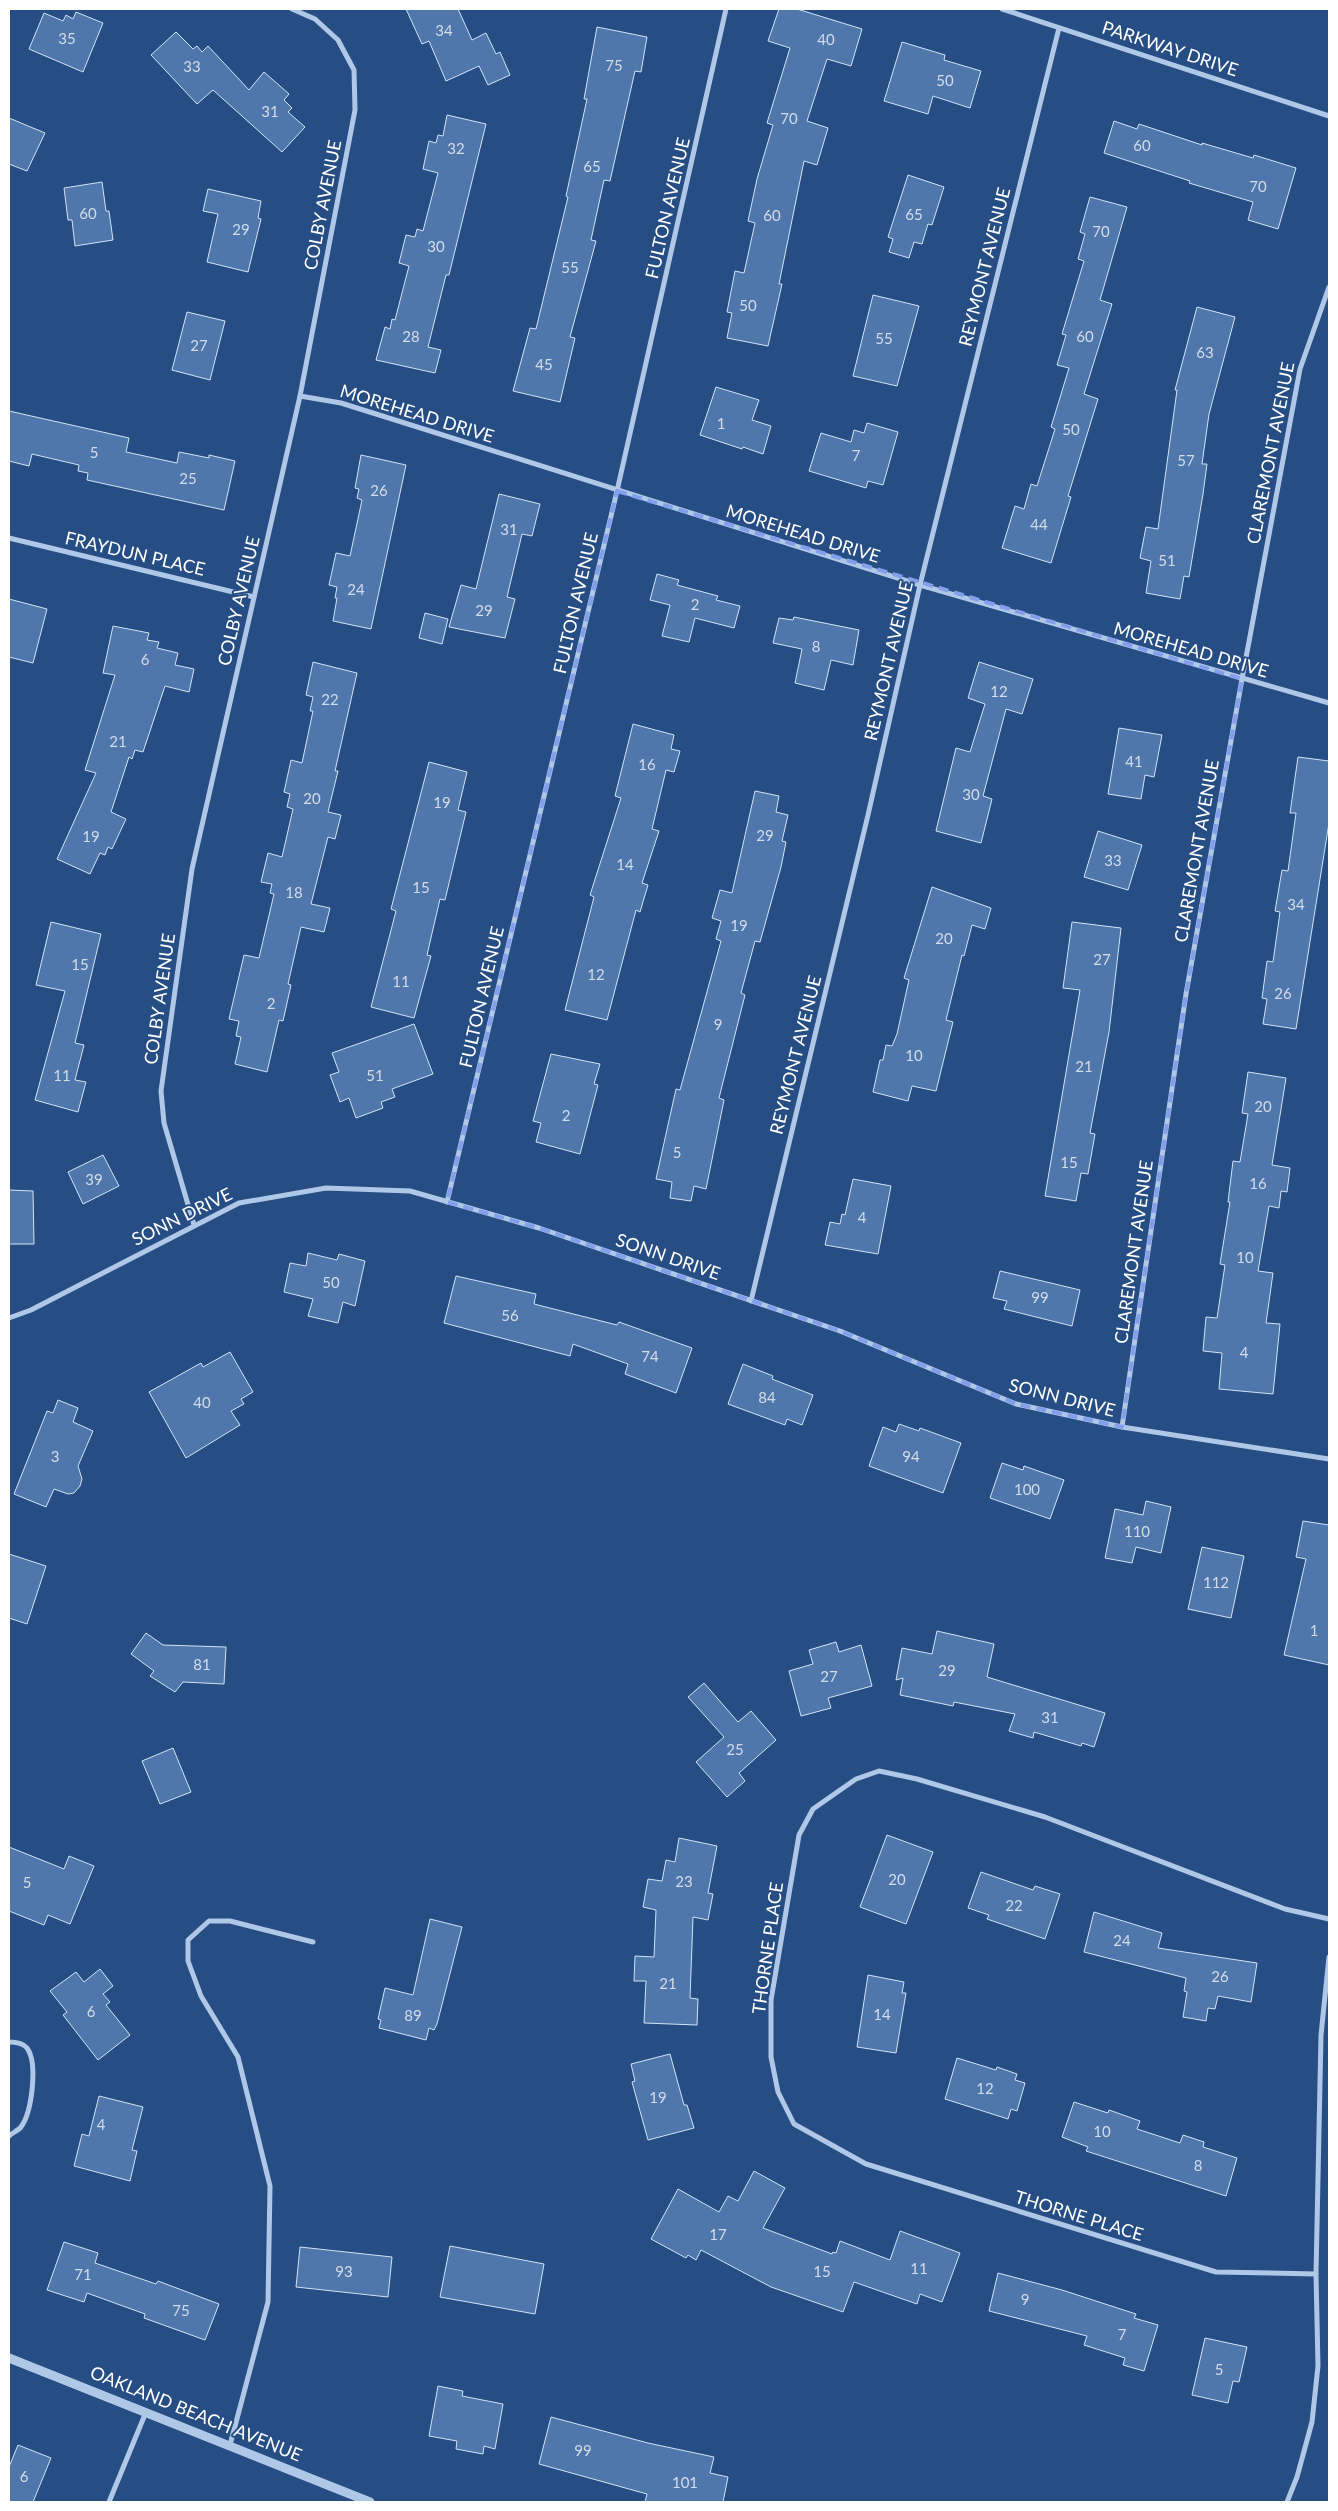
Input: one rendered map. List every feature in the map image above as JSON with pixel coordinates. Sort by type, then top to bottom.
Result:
[{"type":"street","name":"COLBY AVENUE","points":[[194,1225],[164,1123],[161,1091],[192,869],[300,396],[355,110],[354,70],[338,40],[316,19],[292,9]]},
{"type":"street","name":"FULTON AVENUE","points":[[447,1202],[617,491],[726,9]]},
{"type":"street","name":"PARKWAY DRIVE","points":[[1002,9],[1329,116]]},
{"type":"street","name":"REYMONT AVENUE","points":[[751,1300],[866,824],[920,585],[1059,28]]},
{"type":"street","name":"CLAREMONT AVENUE","points":[[1122,1427],[1186,994],[1242,679],[1300,369],[1329,287]]},
{"type":"street","name":"MOREHEAD DRIVE","points":[[300,396],[341,403],[920,585],[1329,703]]},
{"type":"street","name":"FRAYDUN PLACE","points":[[9,538],[254,597]]},
{"type":"street","name":"SONN DRIVE","points":[[9,1318],[31,1310],[239,1203],[326,1188],[410,1191],[539,1228],[840,1331],[1016,1404],[1122,1427],[1329,1459]]},
{"type":"street","name":"THORNE PLACE","points":[[1316,2274],[1216,2272],[866,2164],[794,2124],[778,2092],[771,2057],[771,2000],[799,1835],[813,1809],[856,1779],[879,1771],[917,1779],[1045,1818],[1285,1909],[1329,1919]]},
{"type":"street","points":[[230,2445],[268,2302],[270,2186],[238,2057],[201,1996],[188,1961],[188,1940],[209,1921],[230,1921],[313,1942]]},
{"type":"street","points":[[1287,2502],[1297,2477],[1312,2422],[1318,2366],[1316,2274],[1321,2035],[1329,1957]]},
{"type":"street","points":[[9,2042],[18,2043],[26,2048],[32,2064],[33,2092],[22,2126],[9,2136]]},
{"type":"street","name":"OAKLAND BEACH AVENUE","points":[[9,2358],[146,2411],[370,2502]]},
{"type":"street","points":[[109,2502],[146,2411]]},
{"type":"highlighted area","points":[[617,491],[1242,679],[1186,994],[1122,1427],[1016,1404],[840,1331],[539,1228],[447,1202]]},
{"type":"building","points":[[406,9],[458,9],[472,40],[486,33],[496,54],[500,52],[510,75],[488,85],[479,66],[446,81],[429,41],[422,44]]},
{"type":"building","points":[[779,9],[797,9],[862,29],[851,66],[827,59],[807,121],[828,128],[817,165],[804,161],[779,284],[782,284],[768,346],[727,338],[732,313],[727,312],[735,271],[744,273],[755,223],[748,221],[757,179],[773,125],[767,123],[790,48],[768,41]]},
{"type":"building","points":[[76,12],[103,23],[83,72],[29,49],[44,13],[63,21],[66,15],[73,19]]},
{"type":"building","points":[[597,27],[647,37],[641,72],[635,71],[610,181],[604,180],[591,240],[596,241],[570,337],[575,338],[560,402],[513,391],[530,328],[536,329],[568,197],[566,196],[587,99],[584,99]]},
{"type":"building","points":[[176,32],[193,49],[197,46],[202,52],[208,46],[249,90],[264,72],[289,94],[284,100],[292,108],[288,112],[305,127],[282,152],[213,90],[197,104],[151,55]]},
{"type":"building","points":[[902,42],[945,55],[944,60],[981,71],[970,108],[933,96],[928,114],[884,101]]},
{"type":"building","points":[[447,115],[486,124],[449,275],[446,275],[428,347],[441,350],[435,373],[376,360],[385,327],[390,329],[392,319],[395,320],[409,266],[399,263],[406,235],[415,237],[417,229],[423,231],[438,173],[423,169],[429,141],[436,143],[438,135],[443,136]]},
{"type":"building","points":[[9,118],[45,133],[27,171],[9,164]]},
{"type":"building","points":[[1114,121],[1137,129],[1139,124],[1202,145],[1202,143],[1253,158],[1254,155],[1296,168],[1278,229],[1248,220],[1253,202],[1189,183],[1190,181],[1104,153]]},
{"type":"building","points":[[908,175],[944,187],[932,225],[928,224],[922,244],[914,242],[909,258],[889,252],[893,239],[888,237]]},
{"type":"building","points":[[102,182],[113,240],[75,246],[72,220],[68,220],[64,188]]},
{"type":"building","points":[[208,189],[261,201],[258,218],[261,219],[248,272],[207,262],[218,214],[203,211]]},
{"type":"building","points":[[1090,197],[1127,207],[1100,300],[1112,304],[1084,394],[1098,399],[1068,496],[1071,497],[1051,563],[1002,548],[1015,506],[1024,509],[1031,484],[1037,486],[1055,429],[1051,427],[1069,368],[1057,365],[1066,335],[1062,334],[1084,261],[1078,259],[1085,234],[1080,232]]},
{"type":"building","points":[[873,295],[919,306],[897,386],[853,376]]},
{"type":"building","points":[[1197,307],[1235,317],[1209,414],[1202,464],[1207,464],[1203,494],[1189,577],[1184,576],[1180,599],[1146,593],[1151,561],[1140,558],[1146,527],[1158,529],[1177,390],[1175,390]]},
{"type":"building","points":[[187,312],[225,321],[210,380],[172,370]]},
{"type":"building","points":[[716,387],[759,400],[752,420],[771,426],[763,454],[700,435]]},
{"type":"building","points":[[9,411],[129,438],[126,452],[177,463],[179,452],[209,458],[209,455],[235,461],[224,510],[87,480],[88,473],[78,471],[79,465],[32,454],[29,466],[9,461]]},
{"type":"building","points":[[867,423],[898,432],[883,485],[868,481],[866,488],[809,471],[821,433],[851,442],[854,430],[864,433]]},
{"type":"building","points":[[361,455],[406,465],[371,629],[333,621],[337,587],[329,585],[336,553],[350,556],[362,500],[357,498],[359,489],[355,488]]},
{"type":"building","points":[[499,494],[540,504],[532,536],[522,534],[507,597],[515,599],[505,638],[449,627],[461,585],[476,589]]},
{"type":"building","points":[[657,574],[679,580],[677,585],[718,596],[716,600],[740,606],[734,628],[695,618],[689,642],[662,636],[670,605],[650,600]]},
{"type":"building","points":[[9,599],[47,609],[33,663],[9,657]]},
{"type":"building","points":[[425,613],[448,619],[442,644],[419,638]]},
{"type":"building","points":[[794,617],[859,630],[853,665],[831,660],[824,690],[795,683],[802,649],[773,643],[779,618],[793,620]]},
{"type":"building","points":[[113,626],[149,633],[147,640],[159,642],[157,648],[178,653],[175,665],[194,669],[189,692],[165,686],[143,752],[135,750],[132,759],[129,757],[111,812],[126,819],[112,849],[108,847],[105,855],[100,853],[90,874],[57,859],[96,773],[85,770],[115,675],[103,673]]},
{"type":"building","points":[[313,662],[357,673],[335,771],[338,771],[328,812],[341,815],[335,839],[328,837],[311,904],[330,908],[324,932],[301,927],[288,984],[291,985],[283,1021],[279,1020],[267,1072],[235,1064],[241,1037],[236,1036],[239,1021],[229,1019],[244,955],[259,958],[274,894],[270,893],[272,884],[261,882],[268,853],[282,857],[293,809],[287,807],[290,794],[284,792],[291,760],[302,763],[313,711],[310,711],[313,697],[306,695]]},
{"type":"building","points":[[979,662],[1033,679],[1022,714],[1006,709],[983,796],[992,799],[981,843],[936,831],[956,748],[970,752],[985,704],[968,698]]},
{"type":"building","points":[[633,724],[674,735],[671,749],[680,751],[674,772],[666,770],[652,829],[659,831],[642,883],[648,885],[640,912],[636,910],[607,1020],[565,1010],[594,897],[590,895],[621,798],[615,796]]},
{"type":"building","points":[[1119,728],[1162,735],[1154,777],[1145,775],[1141,799],[1108,794]]},
{"type":"building","points":[[1298,757],[1329,761],[1329,823],[1296,1029],[1263,1024],[1267,999],[1262,998],[1267,961],[1273,962],[1280,912],[1275,911],[1282,870],[1288,871],[1296,813],[1290,813]]},
{"type":"building","points":[[429,762],[467,772],[458,810],[466,812],[445,900],[440,899],[427,955],[431,956],[414,1018],[371,1007],[396,911],[391,909]]},
{"type":"building","points":[[755,791],[779,796],[776,812],[788,815],[782,841],[786,842],[781,867],[760,942],[755,941],[741,993],[745,995],[719,1098],[724,1100],[706,1189],[694,1186],[691,1201],[670,1198],[672,1182],[656,1179],[676,1089],[680,1090],[721,941],[716,939],[721,921],[712,918],[720,890],[732,893]]},
{"type":"building","points":[[1098,831],[1142,845],[1128,890],[1084,877]]},
{"type":"building","points":[[932,887],[991,908],[985,929],[972,925],[964,956],[962,955],[946,1020],[953,1022],[936,1091],[912,1086],[908,1101],[873,1092],[880,1060],[883,1060],[886,1045],[892,1046],[897,1034],[909,980],[904,978]]},
{"type":"building","points":[[51,922],[101,934],[75,1043],[84,1045],[75,1080],[86,1082],[78,1112],[35,1100],[65,991],[36,985]]},
{"type":"building","points":[[1072,922],[1121,928],[1109,1032],[1090,1133],[1095,1134],[1088,1174],[1081,1173],[1076,1201],[1045,1196],[1080,990],[1063,988]]},
{"type":"building","points":[[414,1024],[433,1074],[392,1089],[395,1097],[381,1102],[383,1108],[356,1118],[349,1098],[340,1102],[330,1075],[339,1072],[332,1053]]},
{"type":"building","points":[[551,1054],[600,1064],[594,1084],[598,1085],[580,1154],[536,1142],[541,1123],[533,1121]]},
{"type":"building","points":[[1248,1072],[1286,1078],[1272,1165],[1290,1168],[1287,1192],[1281,1191],[1279,1208],[1269,1206],[1258,1271],[1273,1273],[1266,1323],[1280,1324],[1273,1394],[1219,1389],[1222,1353],[1203,1351],[1206,1317],[1217,1318],[1225,1265],[1220,1264],[1230,1202],[1228,1202],[1233,1161],[1240,1162],[1248,1114],[1242,1113]]},
{"type":"building","points":[[103,1155],[119,1186],[83,1204],[68,1172]]},
{"type":"building","points":[[853,1179],[891,1186],[878,1254],[825,1245],[830,1222],[840,1224],[842,1214],[845,1215]]},
{"type":"building","points":[[9,1190],[33,1191],[34,1244],[9,1244]]},
{"type":"building","points":[[308,1253],[337,1260],[339,1254],[365,1261],[355,1306],[343,1302],[338,1323],[308,1316],[313,1299],[284,1292],[290,1263],[306,1266]]},
{"type":"building","points":[[1000,1271],[1080,1290],[1072,1326],[1004,1309],[1007,1301],[993,1298]]},
{"type":"building","points":[[456,1276],[536,1294],[534,1304],[617,1325],[619,1322],[692,1348],[676,1393],[625,1374],[628,1364],[573,1344],[570,1356],[444,1323]]},
{"type":"building","points":[[230,1352],[253,1392],[241,1399],[244,1404],[231,1411],[240,1425],[186,1458],[149,1392],[201,1363],[203,1367]]},
{"type":"building","points":[[743,1364],[773,1376],[772,1379],[813,1395],[802,1425],[787,1419],[785,1425],[728,1404]]},
{"type":"building","points":[[58,1400],[78,1408],[73,1422],[93,1431],[78,1466],[82,1479],[80,1486],[74,1493],[68,1494],[54,1489],[46,1507],[14,1494],[47,1411],[53,1413]]},
{"type":"building","points":[[899,1424],[919,1431],[920,1428],[961,1443],[943,1493],[869,1466],[883,1427],[896,1432]]},
{"type":"building","points":[[1002,1463],[1023,1470],[1024,1466],[1064,1480],[1050,1519],[990,1498]]},
{"type":"building","points":[[1146,1501],[1171,1507],[1161,1553],[1136,1547],[1132,1563],[1105,1558],[1115,1509],[1143,1515]]},
{"type":"building","points":[[1303,1521],[1329,1525],[1329,1665],[1284,1655],[1306,1559],[1296,1557]]},
{"type":"building","points":[[1202,1547],[1244,1556],[1231,1618],[1188,1609]]},
{"type":"building","points":[[9,1554],[46,1566],[27,1624],[9,1618]]},
{"type":"building","points":[[937,1631],[994,1644],[987,1677],[1105,1713],[1094,1747],[1082,1743],[1081,1746],[1034,1732],[1033,1738],[1009,1731],[1015,1714],[954,1702],[953,1706],[900,1695],[903,1678],[896,1680],[902,1648],[932,1654]]},
{"type":"building","points":[[146,1633],[163,1645],[226,1647],[224,1684],[183,1682],[175,1692],[150,1676],[154,1671],[131,1654]]},
{"type":"building","points":[[836,1642],[839,1652],[861,1645],[872,1686],[828,1698],[831,1708],[801,1716],[789,1671],[813,1664],[809,1650]]},
{"type":"building","points":[[704,1683],[738,1722],[751,1711],[776,1740],[739,1773],[745,1781],[727,1797],[696,1762],[724,1737],[688,1697]]},
{"type":"building","points":[[173,1748],[191,1792],[160,1804],[142,1761]]},
{"type":"building","points":[[887,1835],[933,1852],[906,1924],[860,1907]]},
{"type":"building","points":[[679,1838],[717,1846],[708,1893],[713,1894],[708,1920],[693,1917],[690,1998],[698,1999],[697,2025],[644,2023],[646,1981],[634,1981],[635,1956],[654,1957],[656,1910],[643,1907],[648,1879],[662,1881],[666,1860],[675,1862]]},
{"type":"building","points":[[9,1847],[64,1869],[69,1856],[94,1866],[70,1924],[48,1915],[44,1925],[9,1911]]},
{"type":"building","points":[[981,1872],[1033,1890],[1035,1886],[1060,1894],[1045,1939],[987,1919],[989,1915],[968,1908]]},
{"type":"building","points":[[1094,1912],[1162,1933],[1158,1948],[1257,1963],[1251,2002],[1218,1996],[1215,2009],[1208,2008],[1206,2021],[1183,2017],[1187,1992],[1184,1991],[1186,1978],[1084,1952]]},
{"type":"building","points":[[430,1919],[462,1927],[437,2024],[434,2030],[429,2028],[426,2040],[379,2028],[381,2020],[378,2019],[385,1988],[413,1995]]},
{"type":"building","points":[[100,1969],[113,1986],[103,1994],[110,2002],[106,2005],[130,2035],[98,2060],[63,2015],[67,2012],[50,1991],[76,1972],[84,1982]]},
{"type":"building","points":[[868,1975],[904,1982],[902,1993],[906,1993],[896,2053],[857,2047]]},
{"type":"building","points":[[670,2054],[684,2105],[687,2105],[694,2128],[648,2140],[632,2082],[635,2081],[631,2064]]},
{"type":"building","points":[[957,2058],[996,2070],[997,2067],[1017,2074],[1015,2080],[1025,2083],[1017,2111],[1011,2109],[1008,2119],[945,2099]]},
{"type":"building","points":[[99,2096],[143,2107],[132,2150],[137,2151],[130,2181],[74,2166],[82,2134],[89,2136]]},
{"type":"building","points":[[1074,2102],[1108,2113],[1109,2110],[1140,2121],[1137,2129],[1180,2143],[1183,2135],[1204,2142],[1203,2147],[1237,2158],[1226,2196],[1086,2151],[1088,2147],[1062,2137]]},
{"type":"building","points":[[754,2171],[785,2188],[763,2228],[832,2254],[833,2252],[836,2253],[840,2241],[890,2260],[900,2231],[960,2253],[942,2302],[920,2294],[917,2304],[854,2282],[843,2312],[771,2287],[701,2250],[696,2260],[688,2255],[686,2258],[651,2239],[678,2189],[719,2212],[728,2196],[738,2201]]},
{"type":"building","points":[[64,2242],[98,2253],[95,2263],[156,2284],[158,2281],[219,2304],[205,2340],[144,2318],[145,2314],[87,2293],[84,2302],[47,2290]]},
{"type":"building","points":[[450,2246],[544,2264],[535,2314],[440,2297]]},
{"type":"building","points":[[300,2247],[392,2257],[388,2297],[296,2287]]},
{"type":"building","points":[[998,2273],[1062,2290],[1136,2314],[1134,2318],[1158,2325],[1144,2371],[1123,2365],[1125,2358],[1084,2345],[1087,2336],[989,2311]]},
{"type":"building","points":[[1205,2338],[1247,2347],[1239,2382],[1233,2381],[1228,2403],[1192,2395]]},
{"type":"building","points":[[438,2386],[463,2391],[462,2396],[503,2404],[495,2449],[484,2446],[483,2454],[456,2449],[457,2441],[429,2436]]},
{"type":"building","points":[[551,2417],[648,2443],[714,2457],[710,2473],[728,2477],[723,2502],[645,2502],[647,2494],[539,2464]]},
{"type":"building","points":[[18,2445],[51,2458],[33,2502],[9,2502],[9,2467]]}]
